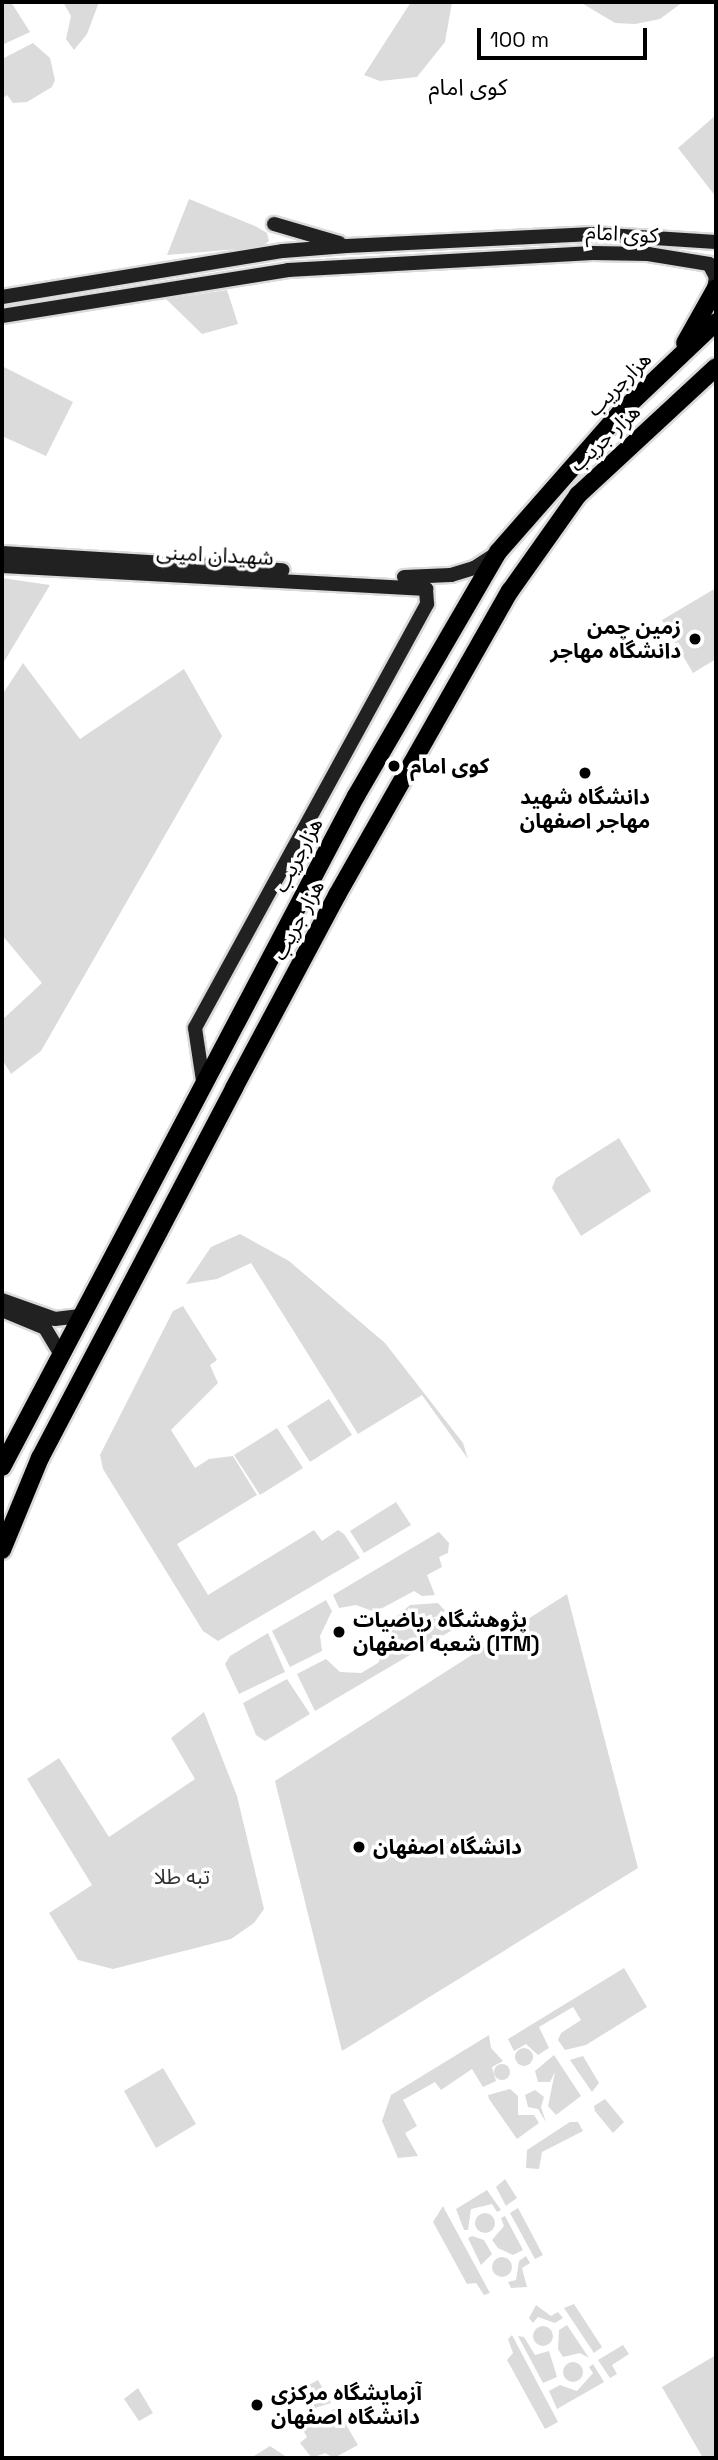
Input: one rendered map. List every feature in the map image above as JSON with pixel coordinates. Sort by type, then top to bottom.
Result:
[{"type":"main road","points":[[674,361],[715,291]]},
{"type":"main road","name":"هزارجریب","points":[[2,1467],[326,851],[498,552],[620,412],[716,322]]},
{"type":"main road","name":"هزار جریب","points":[[2,1550],[40,1458],[331,905],[510,591],[578,495],[716,367]]},
{"type":"main road","points":[[326,851],[335,866],[352,869]]},
{"type":"main road","points":[[307,888],[321,889],[331,905]]},
{"type":"street","points":[[272,254],[280,243],[271,223],[347,246]]},
{"type":"street","name":"کوی امام","points":[[5,296],[272,254],[347,246],[593,234],[716,242]]},
{"type":"street","points":[[691,261],[698,258],[701,251],[693,242]]},
{"type":"street","points":[[324,248],[327,269]]},
{"type":"street","name":"کوی امام","points":[[8,315],[288,270],[465,257],[593,253],[691,261]]},
{"type":"street","points":[[691,261],[709,264],[716,277],[715,291]]},
{"type":"street","points":[[5,296],[8,315]]},
{"type":"street","name":"شهیدان امینی","points":[[6,560],[421,583],[474,568],[498,552]]},
{"type":"street","points":[[203,1081],[195,1028],[427,604],[421,583]]},
{"type":"street","points":[[2,1300],[55,1319],[80,1316]]},
{"type":"street","points":[[2,1310],[45,1328],[60,1353]]},
{"type":"green space","points":[[2,2],[11,2],[30,32],[2,45]]},
{"type":"green space","points":[[63,2],[99,2],[87,34],[74,50],[66,39],[71,16]]},
{"type":"green space","points":[[411,2],[452,2],[445,42],[417,77],[380,81],[364,75]]},
{"type":"green space","points":[[580,2],[683,2],[660,19],[635,24],[615,23]]},
{"type":"green space","points":[[33,43],[50,58],[55,80],[52,87],[27,102],[13,103],[7,95],[2,99],[2,59]]},
{"type":"green space","points":[[716,115],[716,197],[678,148]]},
{"type":"green space","points":[[189,199],[257,227],[267,233],[269,241],[262,247],[167,255]]},
{"type":"green space","points":[[227,290],[238,324],[202,334],[166,299]]},
{"type":"green space","points":[[2,366],[73,402],[46,456],[2,436]]},
{"type":"green space","points":[[2,578],[50,585],[2,665]]},
{"type":"green space","name":"زمین چمن دانشگاه مهاجر","points":[[716,588],[716,659],[693,673],[662,620]]},
{"type":"green space","points":[[23,663],[80,739],[184,669],[222,736],[41,1051],[11,1074],[2,1059],[2,1020],[42,983],[2,935],[2,695]]},
{"type":"green space","points":[[619,1138],[651,1191],[581,1236],[552,1188],[556,1178]]},
{"type":"green space","points":[[240,1234],[289,1261],[385,1343],[463,1443],[468,1459],[422,1395],[358,1434],[251,1263],[217,1279],[186,1284],[211,1247]]},
{"type":"green space","points":[[183,1306],[217,1360],[210,1365],[218,1383],[171,1430],[195,1468],[209,1459],[233,1456],[257,1495],[177,1544],[208,1595],[314,1530],[322,1541],[338,1530],[344,1534],[360,1558],[218,1641],[203,1631],[103,1469],[100,1455],[173,1311]]},
{"type":"green space","points":[[329,1399],[352,1435],[310,1462],[287,1426]]},
{"type":"green space","points":[[277,1428],[303,1468],[260,1495],[234,1455]]},
{"type":"green space","points":[[396,1502],[411,1525],[364,1553],[350,1531]]},
{"type":"green space","points":[[439,1532],[449,1543],[448,1553],[439,1557],[442,1567],[427,1575],[435,1595],[422,1596],[414,1591],[375,1612],[356,1605],[339,1608],[333,1595]]},
{"type":"green space","points":[[567,1594],[638,1868],[342,2051],[275,1781]]},
{"type":"green space","points":[[326,1600],[332,1611],[320,1636],[322,1651],[290,1667],[272,1631]]},
{"type":"green space","points":[[438,1603],[458,1625],[454,1629],[315,1711],[297,1674],[326,1659],[340,1672],[361,1673],[378,1663],[388,1646],[388,1624],[410,1605]]},
{"type":"green space","points":[[268,1633],[285,1672],[239,1694],[225,1664],[230,1656]]},
{"type":"green space","points":[[287,1679],[310,1714],[265,1741],[256,1735],[243,1703]]},
{"type":"green space","name":"تبه طلا","points":[[204,1712],[237,1796],[264,1909],[254,1923],[231,1939],[113,1969],[78,1960],[49,1913],[92,1885],[27,1779],[59,1758],[109,1837],[195,1779],[171,1738]]},
{"type":"green space","points":[[624,1968],[647,2007],[586,2045],[565,2050],[558,2040],[561,2033],[581,2020],[573,2007],[539,2027],[549,2048],[538,2055],[526,2044],[514,2051],[508,2039]]},
{"type":"green space","points":[[489,2035],[491,2048],[503,2061],[492,2067],[496,2081],[483,2087],[472,2069],[441,2090],[435,2082],[403,2100],[417,2126],[405,2133],[418,2156],[398,2158],[382,2121],[391,2095]]},
{"type":"green space","points":[[524,2048],[530,2051],[533,2057],[530,2063],[524,2066],[518,2063],[515,2057],[518,2051]]},
{"type":"green space","points":[[554,2055],[581,2096],[556,2115],[548,2106],[555,2072],[550,2082],[538,2082],[535,2071]]},
{"type":"green space","points":[[583,2056],[599,2083],[592,2092],[570,2060]]},
{"type":"green space","points":[[502,2064],[508,2066],[508,2078],[502,2080],[496,2078],[494,2072],[496,2066]]},
{"type":"green space","points":[[163,2068],[196,2124],[156,2148],[124,2091]]},
{"type":"green space","points":[[510,2089],[518,2096],[518,2115],[534,2115],[539,2123],[517,2139],[488,2095]]},
{"type":"green space","points":[[535,2090],[544,2097],[541,2107],[546,2122],[538,2109],[528,2107],[525,2095]]},
{"type":"green space","points":[[605,2099],[624,2122],[613,2133],[595,2111],[594,2106]]},
{"type":"green space","points":[[570,2122],[578,2122],[583,2131],[542,2152],[539,2169],[526,2168],[527,2150]]},
{"type":"green space","points":[[505,2179],[517,2198],[506,2206],[496,2187]]},
{"type":"green space","points":[[487,2190],[501,2210],[497,2212],[492,2204],[471,2209],[468,2230],[464,2230],[456,2209]]},
{"type":"green space","points":[[443,2206],[490,2293],[484,2295],[476,2283],[467,2284],[433,2222]]},
{"type":"green space","points":[[518,2208],[543,2255],[535,2259],[510,2213]]},
{"type":"green space","points":[[485,2213],[492,2216],[495,2223],[492,2230],[485,2233],[478,2230],[475,2223],[478,2216]]},
{"type":"green space","points":[[505,2216],[523,2250],[513,2255],[498,2248],[492,2240],[504,2226],[501,2218]]},
{"type":"green space","points":[[472,2236],[484,2240],[492,2254],[481,2265],[468,2238]]},
{"type":"green space","points":[[526,2256],[530,2263],[522,2268],[527,2287],[511,2288],[508,2282],[516,2280],[519,2261]]},
{"type":"green space","points":[[502,2257],[509,2260],[512,2267],[509,2274],[502,2277],[495,2274],[492,2267],[495,2260]]},
{"type":"green space","points":[[574,2304],[602,2347],[594,2353],[564,2308]]},
{"type":"green space","points":[[536,2305],[551,2316],[558,2312],[563,2318],[555,2323],[538,2317],[533,2323],[529,2318]]},
{"type":"green space","points":[[567,2325],[589,2358],[580,2353],[563,2357],[558,2349],[559,2330]]},
{"type":"green space","points":[[543,2326],[550,2329],[553,2336],[550,2343],[543,2346],[536,2343],[533,2336],[536,2329]]},
{"type":"green space","points":[[512,2335],[558,2422],[545,2429],[507,2360],[513,2353],[508,2339]]},
{"type":"green space","points":[[518,2336],[524,2337],[535,2355],[549,2351],[557,2377],[543,2383]]},
{"type":"green space","points":[[623,2345],[629,2354],[612,2365],[617,2374],[610,2378],[598,2360]]},
{"type":"green space","points":[[716,2355],[716,2458],[703,2458],[662,2387]]},
{"type":"green space","points":[[573,2362],[580,2365],[583,2372],[580,2379],[573,2382],[566,2379],[563,2372],[566,2365]]},
{"type":"green space","points":[[593,2364],[604,2382],[557,2409],[549,2391],[560,2385],[577,2391],[593,2373],[589,2367]]},
{"type":"green space","points":[[318,2380],[331,2403],[315,2408],[305,2387]]},
{"type":"green space","points":[[138,2388],[153,2413],[139,2421],[124,2399]]},
{"type":"green space","points":[[336,2408],[358,2445],[334,2458],[325,2453],[312,2458],[300,2443],[307,2437],[300,2425]]},
{"type":"green space","points":[[270,2446],[288,2458],[251,2458]]},
{"type":"place","name":"زمین چمن دانشگاه مهاجر","points":[[695,639]]},
{"type":"place","name":"کوی امام","points":[[394,766]]},
{"type":"place","name":"دانشگاه شهید مهاجر اصفهان","points":[[585,773]]},
{"type":"place","name":"پژوهشگاه رياضيات شعبه اصفهان (ITM)","points":[[339,1632]]},
{"type":"place","name":"دانشگاه اصفهان","points":[[359,1847]]},
{"type":"place","name":"آزمایشگاه مرکزی دانشگاه اصفهان","points":[[257,2405]]},
{"type":"district","name":"کوی امام","points":[[468,87]]}]
